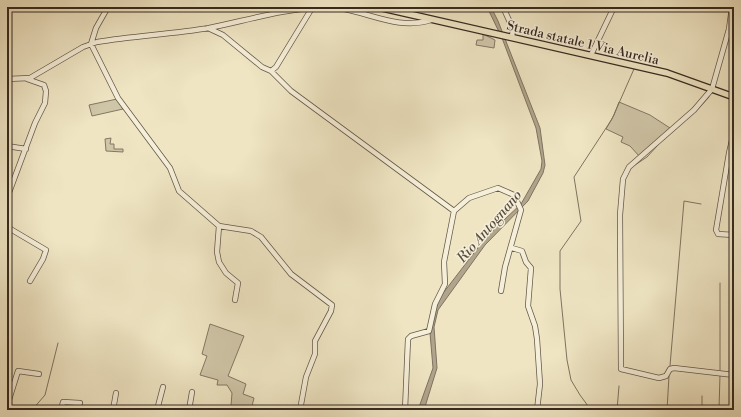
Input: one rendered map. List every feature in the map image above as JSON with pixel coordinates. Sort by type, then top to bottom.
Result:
[{"type":"main road","name":"Strada statale 1 Via Aurelia","points":[[378,7],[671,74],[734,97]]},
{"type":"street","points":[[108,7],[96,28],[91,44],[124,108],[170,168],[179,191],[219,226],[255,233],[261,237],[291,274],[332,305],[331,311],[315,341],[315,354],[306,377],[300,410]]},
{"type":"street","points":[[503,7],[513,29],[511,37]]},
{"type":"street","points":[[591,55],[614,7]]},
{"type":"street","points":[[732,7],[729,29],[712,89],[701,104],[659,140],[624,174],[620,215],[620,367],[623,370],[659,378],[666,376],[670,369],[674,368],[734,375]]},
{"type":"street","points":[[28,79],[91,44],[208,28],[312,8],[338,8],[392,22],[410,23],[431,20]]},
{"type":"street","points":[[271,71],[276,67],[312,8]]},
{"type":"street","points":[[208,28],[223,35],[262,67],[271,71],[291,91],[454,211]]},
{"type":"street","points":[[7,79],[28,79],[43,84],[46,91],[45,103],[35,122],[7,198]]},
{"type":"street","points":[[734,132],[728,153],[716,230],[718,234],[734,235]]},
{"type":"street","points":[[7,146],[26,149]]},
{"type":"street","points":[[405,410],[408,339],[411,336],[429,331],[434,304],[445,284],[444,262],[454,211],[469,198],[498,188],[514,195],[522,210],[512,248],[505,267],[501,291]]},
{"type":"street","points":[[219,226],[218,258],[226,273],[238,283],[235,300]]},
{"type":"street","points":[[7,227],[46,250],[43,259],[30,281]]},
{"type":"street","points":[[512,248],[522,251],[526,262],[531,268],[528,306],[535,326],[537,339],[540,384],[537,410]]},
{"type":"street","points":[[7,406],[18,371],[39,374]]},
{"type":"street","points":[[158,410],[163,388]]},
{"type":"street","points":[[189,410],[192,392]]},
{"type":"street","points":[[113,410],[116,393]]},
{"type":"street","points":[[61,410],[63,402],[80,404]]},
{"type":"shaded area","points":[[487,7],[491,7],[498,21],[540,128],[545,165],[543,173],[528,201],[485,245],[438,310],[434,327],[437,368],[424,410],[418,410],[433,368],[430,333],[437,301],[487,236],[521,204],[541,169],[542,161],[536,128],[502,38]]},
{"type":"shaded area","points":[[483,34],[495,40],[494,48],[476,45],[477,40],[483,40]]},
{"type":"shaded area","points":[[117,99],[123,109],[92,116],[89,105]]},
{"type":"shaded area","points":[[619,102],[650,115],[670,128],[640,157],[630,146],[621,142],[623,137],[606,129]]},
{"type":"shaded area","points":[[111,138],[110,144],[114,144],[114,149],[123,149],[123,152],[106,151],[105,139]]},
{"type":"shaded area","points":[[210,324],[244,336],[228,376],[246,384],[243,394],[254,398],[251,410],[224,410],[224,406],[231,406],[232,393],[227,385],[217,385],[218,380],[200,375],[207,356],[202,354]]},
{"type":"waterway","points":[[591,410],[571,380],[567,360],[560,289],[560,251],[581,221],[574,177],[612,119],[634,69]]},
{"type":"waterway","points":[[697,110],[709,97]]},
{"type":"waterway","points":[[635,165],[647,157],[658,145]]},
{"type":"waterway","points":[[729,169],[734,170]]},
{"type":"waterway","points":[[670,366],[684,201],[701,204]]},
{"type":"waterway","points":[[720,283],[720,370]]},
{"type":"waterway","points":[[32,410],[45,395],[58,343]]},
{"type":"waterway","points":[[719,410],[720,375]]},
{"type":"waterway","points":[[667,410],[669,376]]},
{"type":"waterway","points":[[617,410],[619,386]]},
{"type":"waterway","points":[[702,396],[702,410]]},
{"type":"water label","name":"Rio Antognano","points":[[489,226]]}]
